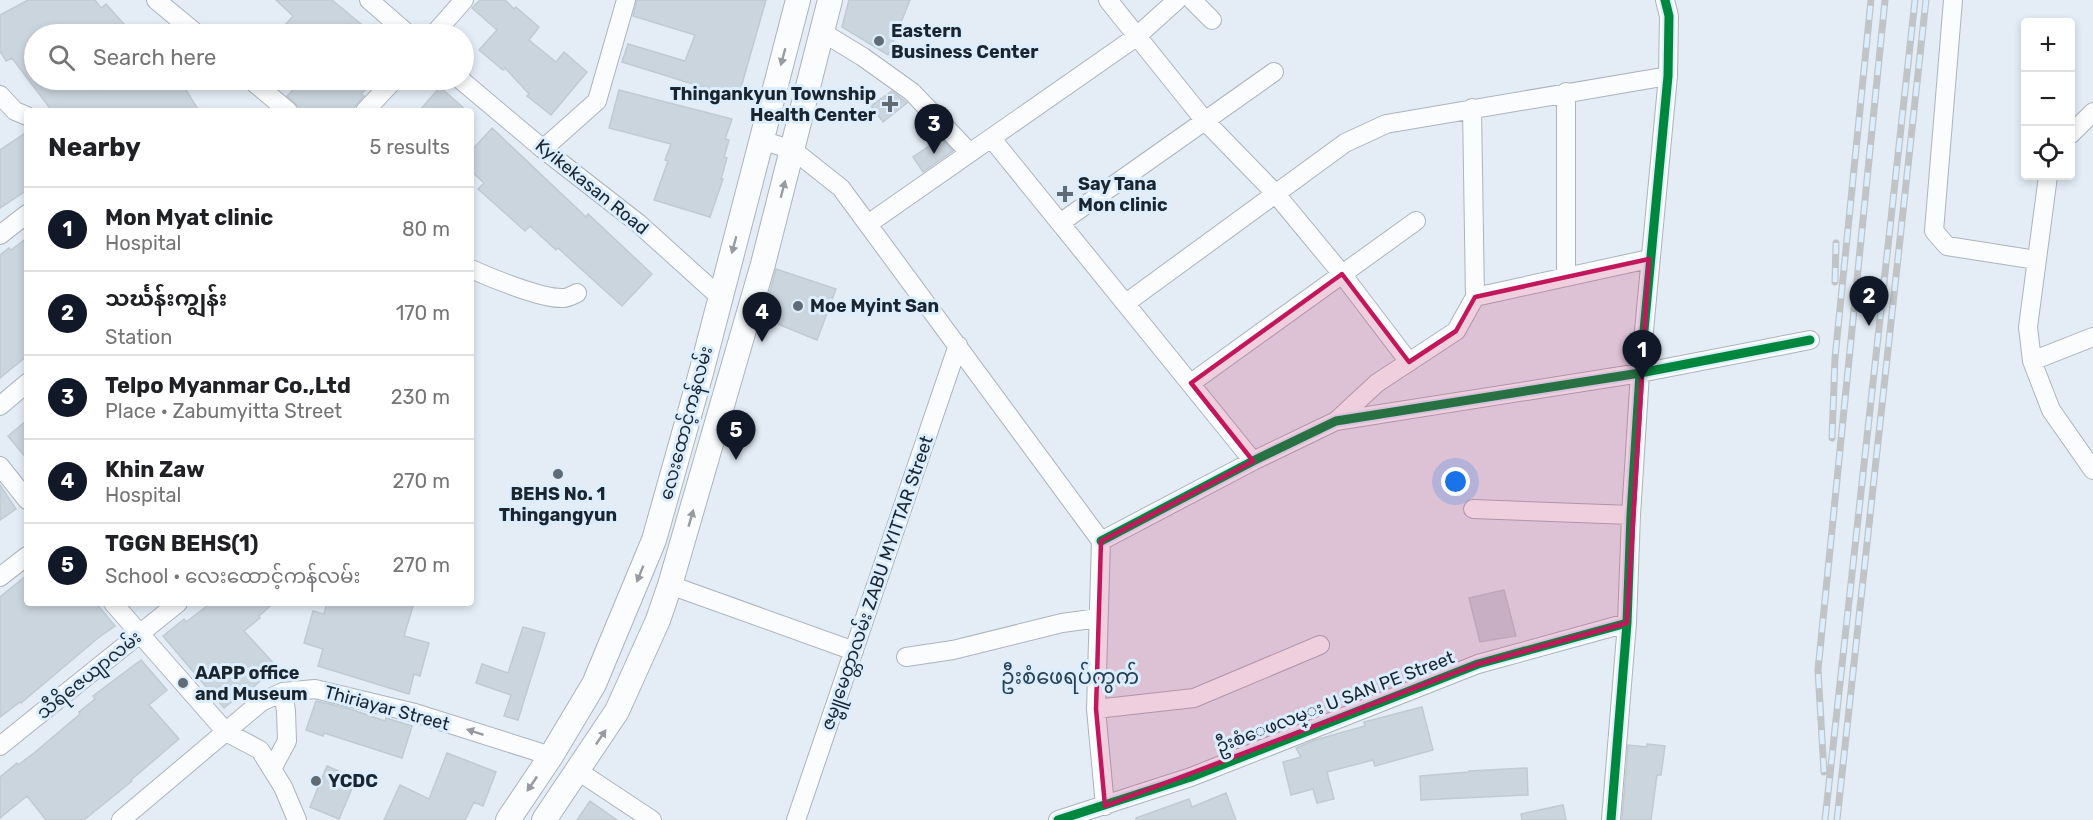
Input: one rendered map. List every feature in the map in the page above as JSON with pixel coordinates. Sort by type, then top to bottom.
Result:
[{"type":"main road","name":"လေးထောင့်ကန်လမ်း","points":[[508,820],[594,684],[654,540],[701,373],[798,0]]},
{"type":"main road","name":"လေးထောင့်ကန်လမ်း","points":[[544,820],[617,711],[670,585],[752,304],[830,0]]},
{"type":"main road","points":[[720,297],[752,304]]},
{"type":"main road","points":[[701,373],[730,381]]},
{"type":"main road","points":[[654,540],[682,548]]},
{"type":"street","points":[[156,0],[185,24]]},
{"type":"street","points":[[369,0],[397,24]]},
{"type":"street","points":[[443,24],[464,0]]},
{"type":"street","points":[[543,148],[597,100],[626,0]]},
{"type":"street","points":[[1108,0],[1205,122],[1275,193],[1342,274],[1409,362]]},
{"type":"street","points":[[868,224],[1136,37],[1177,0]]},
{"type":"street","points":[[1192,0],[1212,20]]},
{"type":"street","points":[[1611,820],[1627,623],[1640,373],[1668,76],[1669,16],[1665,0]]},
{"type":"street","points":[[1953,0],[1934,231],[1947,246],[2037,260]]},
{"type":"street","points":[[822,33],[863,57],[912,92],[970,153]]},
{"type":"street","points":[[1060,223],[1274,72]]},
{"type":"street","points":[[1126,303],[1345,143],[1386,124],[1668,76]]},
{"type":"street","points":[[263,90],[284,108]]},
{"type":"street","points":[[368,108],[385,90]]},
{"type":"street","name":"Kyikekasan Road","points":[[473,90],[638,223],[720,297]]},
{"type":"street","points":[[1566,92],[1566,276]]},
{"type":"street","points":[[0,95],[15,111],[24,116]]},
{"type":"street","points":[[1101,541],[1336,421],[1377,383],[1456,331],[1475,297],[1472,108]]},
{"type":"street","points":[[2075,130],[2093,112]]},
{"type":"street","points":[[992,139],[1253,462]]},
{"type":"street","points":[[761,140],[793,150],[841,188],[1101,541],[1096,709],[1105,806]]},
{"type":"street","points":[[2047,180],[2028,327],[2032,361],[2051,410],[2093,470]]},
{"type":"street","points":[[0,235],[24,216]]},
{"type":"street","points":[[1191,383],[1416,220]]},
{"type":"street","points":[[1475,297],[1649,259]]},
{"type":"street","points":[[474,269],[498,280],[550,296],[565,298],[577,293]]},
{"type":"street","points":[[2032,361],[2093,337]]},
{"type":"street","points":[[1336,421],[1640,373],[1810,340]]},
{"type":"street","name":"ဇမ္ဗူမေတ္တာလမ်း ZABU MYITTAR Street","points":[[796,820],[958,345]]},
{"type":"street","points":[[0,406],[24,386]]},
{"type":"street","points":[[0,466],[24,496]]},
{"type":"street","points":[[1473,509],[1631,515]]},
{"type":"street","points":[[0,578],[24,558]]},
{"type":"street","points":[[670,585],[854,651]]},
{"type":"street","points":[[116,606],[226,732],[260,750],[284,787],[297,820]]},
{"type":"street","name":"သီရိဇေယျာလမ်း","points":[[0,746],[174,606]]},
{"type":"street","points":[[906,657],[953,650],[1062,623],[1098,618]]},
{"type":"street","name":"ဦးစံေဖလမ္း U SAN PE Street","points":[[1065,819],[1191,777],[1478,664],[1627,623]]},
{"type":"street","points":[[1096,709],[1194,698],[1320,645]]},
{"type":"street","name":"Thiriayar Street","points":[[121,820],[261,702],[283,692],[315,689],[415,713],[550,756]]},
{"type":"street","points":[[272,770],[287,741],[283,692]]},
{"type":"street","points":[[578,771],[652,820]]},
{"type":"highlighted area","points":[[1649,259],[1627,623],[1478,664],[1105,806],[1096,709],[1101,541],[1253,461],[1191,383],[1342,274],[1409,362],[1456,331],[1475,297]]},
{"type":"building","points":[[28,0],[95,0],[101,8],[106,4],[124,24],[24,24],[24,74],[12,58],[6,61],[0,51],[0,15]]},
{"type":"building","points":[[276,0],[332,0],[361,24],[286,24],[293,16]]},
{"type":"building","points":[[480,0],[505,0],[514,9],[516,7],[539,27],[529,40],[556,62],[564,52],[587,72],[551,115],[527,96],[529,94],[505,68],[503,70],[479,50],[497,30],[472,8]]},
{"type":"building","points":[[637,0],[766,0],[738,98],[622,62],[628,44],[685,61],[695,35],[633,16]]},
{"type":"building","name":"Eastern Business Center","points":[[849,0],[910,0],[888,55],[842,27]]},
{"type":"building","points":[[36,90],[186,90],[197,108],[50,108]]},
{"type":"building","points":[[293,90],[365,90],[361,94],[364,96],[354,108],[300,108],[287,96]]},
{"type":"building","points":[[437,90],[443,90],[464,108],[422,108]]},
{"type":"building","points":[[619,90],[732,119],[725,139],[729,140],[724,157],[727,158],[721,179],[723,179],[710,217],[654,200],[668,161],[665,160],[671,144],[609,128]]},
{"type":"building","name":"Thingankyun Township Health Center","points":[[892,91],[907,103],[883,122],[871,106]]},
{"type":"building","points":[[492,128],[586,217],[588,214],[652,274],[622,306],[558,248],[556,250],[530,226],[525,231],[478,189],[484,183],[474,174],[474,148]]},
{"type":"building","points":[[24,134],[24,192],[0,208],[0,150]]},
{"type":"building","points":[[941,138],[953,151],[923,172],[913,157]]},
{"type":"building","points":[[24,240],[24,358],[0,378],[0,255],[9,248],[11,250]]},
{"type":"building","name":"Moe Myint San","points":[[776,269],[836,289],[817,340],[763,318]]},
{"type":"building","points":[[24,423],[24,455],[8,436]]},
{"type":"building","points":[[0,485],[16,509],[0,520]]},
{"type":"building","points":[[24,577],[24,606],[98,606],[115,626],[21,703],[0,717],[0,597]]},
{"type":"building","points":[[1504,590],[1516,636],[1480,642],[1469,598]]},
{"type":"building","points":[[207,606],[271,606],[244,631],[276,666],[248,692],[246,690],[224,708],[163,636],[184,619],[186,622]]},
{"type":"building","points":[[326,606],[413,606],[404,636],[429,643],[420,676],[414,674],[409,694],[318,666],[323,649],[304,643],[313,611],[324,614]]},
{"type":"building","points":[[523,627],[545,633],[518,720],[504,716],[511,695],[476,683],[482,664],[508,673]]},
{"type":"building","points":[[141,660],[167,690],[149,705],[179,739],[84,820],[46,820],[27,796],[0,818],[0,777],[34,753],[80,714],[79,712],[95,699],[93,696]]},
{"type":"building","points":[[316,701],[347,708],[385,721],[386,718],[412,726],[402,758],[324,733],[323,736],[306,730]]},
{"type":"building","points":[[1422,707],[1433,750],[1375,766],[1373,760],[1327,772],[1334,799],[1317,803],[1313,789],[1291,795],[1283,762],[1301,757],[1296,748],[1315,740],[1365,726],[1364,722]]},
{"type":"building","points":[[1647,744],[1665,746],[1661,775],[1657,775],[1651,820],[1622,820],[1628,745],[1647,747]]},
{"type":"building","points":[[447,753],[496,772],[483,806],[474,802],[465,820],[384,820],[400,785],[429,799]]},
{"type":"building","points":[[327,766],[356,779],[339,819],[310,807]]},
{"type":"building","points":[[1527,768],[1528,795],[1421,800],[1420,776]]},
{"type":"building","points":[[1226,793],[1236,820],[1136,820],[1136,818],[1189,799],[1192,807]]},
{"type":"building","points":[[590,801],[617,820],[577,820]]},
{"type":"building","points":[[1563,805],[1566,820],[1522,820],[1521,814]]},
{"type":"railway","points":[[1832,438],[1835,358],[1871,0]]},
{"type":"railway","points":[[1824,772],[1818,670],[1885,0]]},
{"type":"railway","points":[[1825,820],[1915,0]]},
{"type":"railway","points":[[1837,820],[1926,0]]},
{"type":"railway","points":[[1835,282],[1836,243]]},
{"type":"cycle path","points":[[1611,820],[1627,623],[1640,373],[1668,76],[1669,16],[1665,0]]},
{"type":"cycle path","points":[[1101,541],[1253,461],[1336,421],[1640,373],[1810,340]]},
{"type":"cycle path","points":[[1058,820],[1191,777],[1478,664],[1627,623]]},
{"type":"place","name":"Eastern Business Center","points":[[879,41]]},
{"type":"place","name":"Thingankyun Township Health Center","points":[[890,104]]},
{"type":"place","name":"Telpo Myanmar Co.,Ltd","points":[[934,154]]},
{"type":"place","name":"Say Tana Mon clinic","points":[[1065,194]]},
{"type":"place","name":"Moe Myint San","points":[[798,306]]},
{"type":"place","name":"သင်္ဃန်းကျွန်း","points":[[1869,326]]},
{"type":"place","name":"Khin Zaw","points":[[762,342]]},
{"type":"place","name":"Mon Myat clinic","points":[[1642,380]]},
{"type":"place","name":"TGGN BEHS(1)","points":[[736,460]]},
{"type":"place","name":"BEHS No. 1 Thingangyun","points":[[558,474]]},
{"type":"place","name":"AAPP office and Museum","points":[[183,683]]},
{"type":"place","name":"YCDC","points":[[316,781]]},
{"type":"district","name":"ဦးစံဖေရပ်ကွက်","points":[[1070,676]]}]
